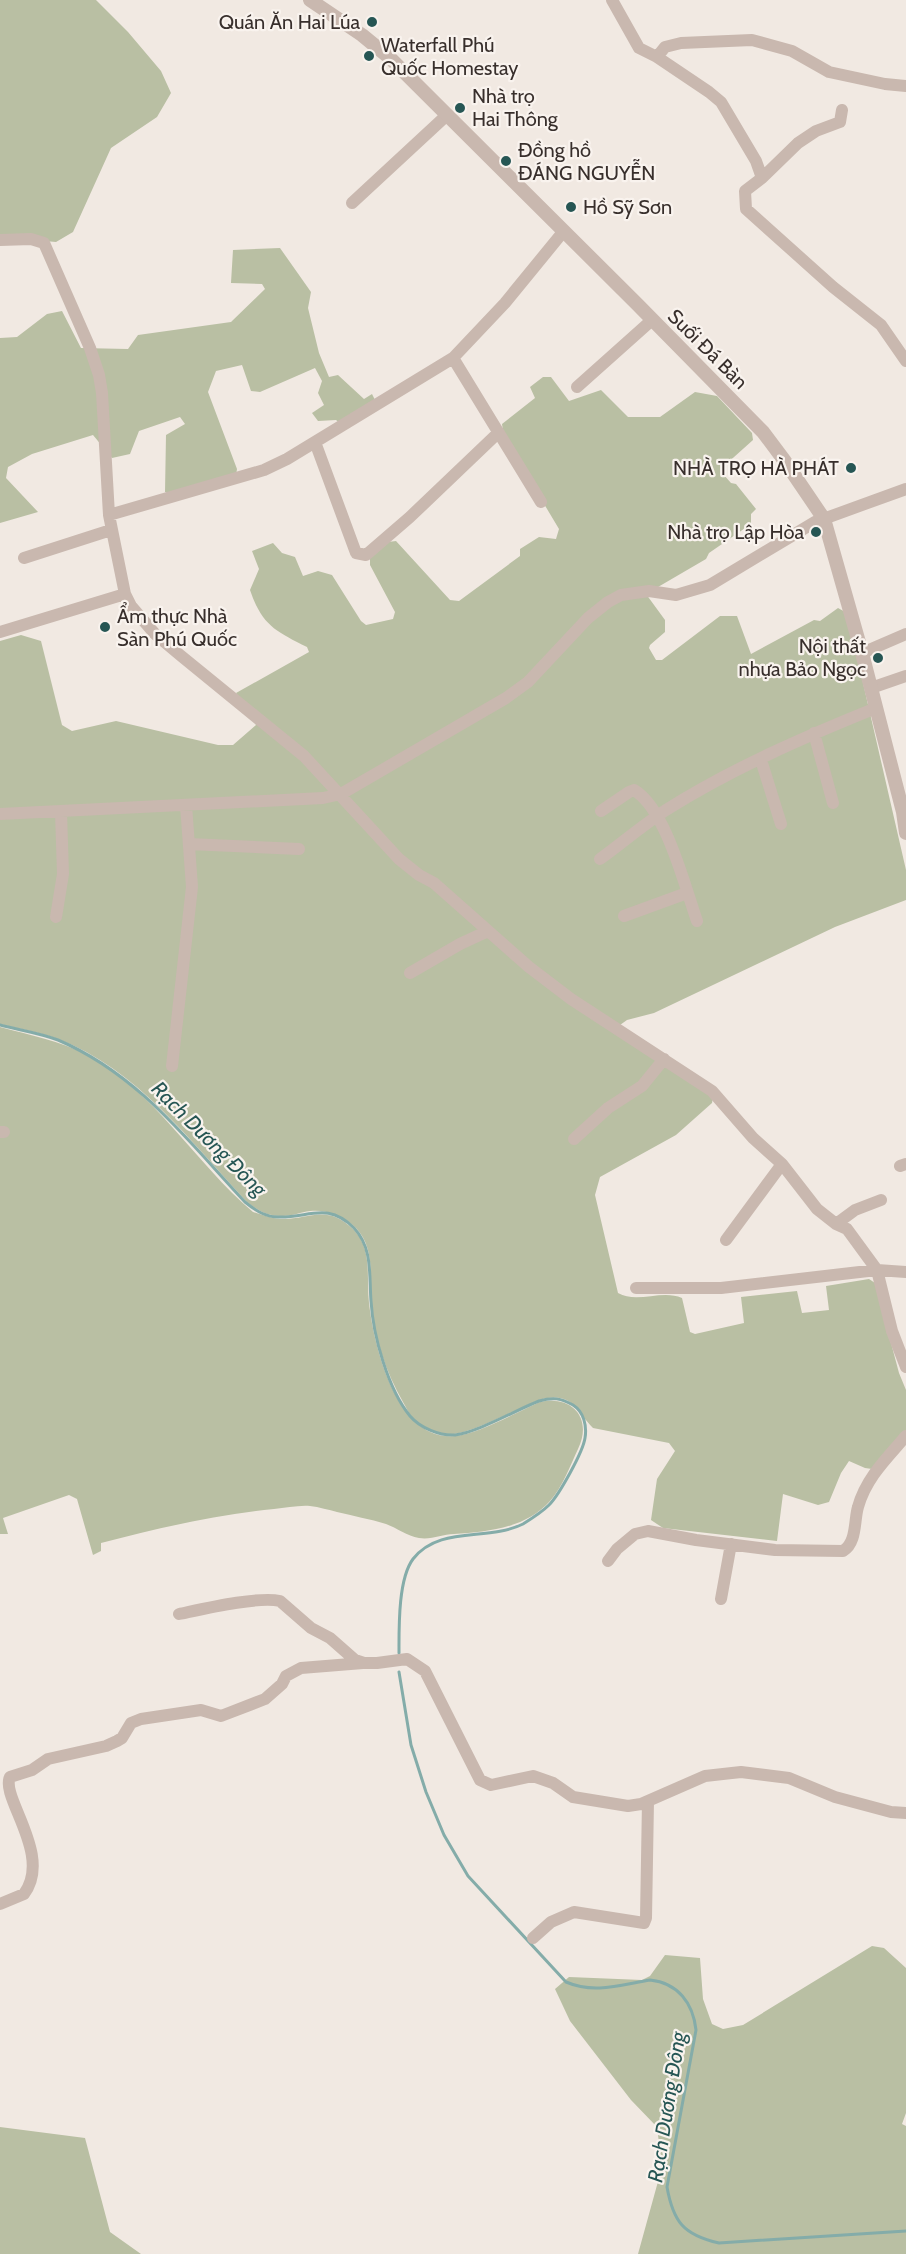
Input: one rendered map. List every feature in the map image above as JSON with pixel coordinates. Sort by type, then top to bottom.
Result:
[{"type":"street","name":"Suối Đá Bàn","points":[[310,0],[362,35],[390,58],[763,432],[824,519],[904,807],[906,833]]},
{"type":"street","points":[[612,0],[636,45],[710,92],[721,102],[756,161],[762,178]]},
{"type":"street","points":[[657,57],[664,47],[681,43],[752,40],[792,51],[829,72],[906,86]]},
{"type":"street","points":[[842,110],[840,122],[816,131],[798,143],[745,191],[746,209],[833,287],[881,325],[906,361]]},
{"type":"street","points":[[352,203],[447,115]]},
{"type":"street","points":[[109,514],[244,478],[272,467],[453,358],[505,303],[563,232]]},
{"type":"street","points":[[0,240],[32,239],[44,243],[95,360],[102,393],[111,530],[125,594],[138,616],[155,634],[304,756],[399,859],[419,875],[434,883],[529,968],[571,999],[712,1091],[753,1138],[782,1164],[817,1209],[836,1224],[847,1229],[877,1270],[892,1331],[906,1367]]},
{"type":"street","points":[[578,387],[652,320]]},
{"type":"street","points":[[453,358],[541,502]]},
{"type":"street","points":[[315,442],[356,553],[366,555],[410,517],[498,433]]},
{"type":"street","points":[[0,814],[323,798],[341,794],[506,698],[528,682],[588,618],[608,602],[636,591],[676,595],[710,585],[814,522],[906,489]]},
{"type":"street","points":[[24,558],[111,530]]},
{"type":"street","points":[[0,632],[125,594]]},
{"type":"street","points":[[862,653],[906,634]]},
{"type":"street","points":[[871,688],[906,676]]},
{"type":"street","points":[[600,859],[657,816],[706,786],[814,733],[876,708]]},
{"type":"street","points":[[814,733],[833,803]]},
{"type":"street","points":[[761,760],[781,825]]},
{"type":"street","points":[[601,811],[629,792],[634,790],[641,794],[657,816],[668,837],[697,921]]},
{"type":"street","points":[[172,1066],[192,887],[186,805]]},
{"type":"street","points":[[56,917],[63,874],[61,812]]},
{"type":"street","points":[[189,844],[298,849]]},
{"type":"street","points":[[624,916],[687,892]]},
{"type":"street","points":[[410,973],[460,944],[488,931]]},
{"type":"street","points":[[573,1139],[608,1108],[642,1086],[664,1059]]},
{"type":"street","points":[[726,1240],[782,1164]]},
{"type":"street","points":[[836,1224],[855,1210],[881,1200]]},
{"type":"street","points":[[636,1288],[721,1288],[877,1270],[906,1272]]},
{"type":"street","points":[[608,1561],[617,1549],[641,1531],[776,1550],[837,1551],[847,1548],[852,1539],[858,1507],[868,1481],[906,1436]]},
{"type":"street","points":[[722,1599],[731,1544]]},
{"type":"street","points":[[179,1614],[260,1600],[280,1600],[310,1628],[330,1638],[355,1660],[364,1663]]},
{"type":"street","points":[[0,1904],[24,1894],[32,1871],[32,1857],[20,1819],[4,1789],[10,1777],[32,1770],[48,1759],[106,1746],[122,1738],[131,1723],[141,1719],[201,1710],[221,1716],[265,1700],[282,1684],[286,1676],[301,1668],[407,1659],[425,1671],[480,1780],[491,1785],[533,1776],[553,1783],[573,1797],[628,1806],[648,1801],[705,1776],[741,1772],[789,1778],[835,1797],[891,1812],[906,1813]]},
{"type":"street","points":[[533,1938],[551,1922],[574,1912],[644,1923],[646,1918],[648,1801]]},
{"type":"green space","points":[[0,0],[96,0],[128,32],[161,71],[171,93],[157,117],[111,148],[73,232],[56,242],[0,237]]},
{"type":"green space","points":[[280,248],[311,292],[308,308],[319,353],[329,377],[338,375],[364,399],[372,394],[376,402],[341,424],[336,420],[318,421],[312,413],[324,405],[318,393],[322,381],[315,368],[260,392],[251,391],[242,365],[216,371],[208,392],[237,469],[236,475],[175,493],[165,492],[166,435],[185,424],[180,417],[139,431],[130,454],[112,458],[93,435],[32,454],[8,467],[6,478],[38,512],[0,523],[0,338],[17,337],[47,314],[62,311],[81,348],[128,349],[138,335],[231,322],[265,289],[262,284],[231,283],[233,250]]},
{"type":"green space","points":[[543,377],[551,377],[569,401],[601,390],[628,417],[660,417],[695,392],[717,396],[752,433],[753,440],[724,466],[723,474],[731,483],[736,484],[756,509],[751,514],[751,524],[709,553],[706,559],[646,594],[665,620],[665,632],[649,648],[656,660],[662,660],[720,616],[737,616],[751,654],[814,620],[820,621],[838,608],[847,613],[906,870],[906,900],[835,927],[654,1013],[627,1020],[613,1030],[713,1097],[712,1103],[676,1135],[600,1177],[595,1195],[618,1293],[633,1297],[666,1295],[682,1298],[690,1332],[695,1334],[744,1323],[741,1297],[797,1291],[802,1313],[829,1310],[826,1286],[869,1279],[875,1283],[899,1373],[906,1390],[906,1430],[872,1469],[849,1461],[841,1473],[829,1502],[818,1505],[783,1494],[777,1541],[663,1528],[651,1520],[657,1479],[675,1451],[669,1443],[593,1428],[566,1400],[550,1398],[539,1400],[484,1424],[454,1434],[437,1432],[422,1425],[413,1418],[397,1391],[382,1354],[371,1302],[369,1254],[356,1228],[328,1212],[310,1211],[278,1216],[259,1210],[246,1201],[161,1109],[113,1069],[86,1052],[58,1039],[0,1024],[0,641],[21,635],[41,641],[62,725],[72,731],[116,721],[218,745],[233,745],[256,725],[236,693],[309,652],[307,647],[271,626],[259,611],[250,590],[259,569],[252,551],[273,543],[282,553],[295,557],[303,576],[318,571],[332,575],[361,621],[366,625],[393,619],[395,612],[370,565],[370,558],[388,542],[396,541],[450,600],[459,601],[520,556],[520,549],[539,537],[556,539],[559,529],[504,437],[502,424],[535,398],[530,387]]},
{"type":"green space","points":[[0,1027],[66,1046],[87,1055],[111,1070],[154,1108],[212,1172],[253,1212],[280,1219],[326,1215],[343,1221],[353,1229],[364,1245],[366,1254],[369,1303],[376,1343],[383,1366],[404,1408],[418,1424],[435,1434],[455,1436],[486,1427],[540,1402],[562,1402],[577,1411],[583,1428],[582,1438],[566,1476],[550,1501],[530,1517],[506,1527],[433,1538],[410,1536],[386,1524],[313,1506],[292,1507],[209,1518],[144,1532],[101,1543],[101,1551],[93,1555],[77,1499],[69,1495],[3,1518],[8,1534],[0,1534]]},
{"type":"green space","points":[[872,1946],[884,1948],[906,1968],[906,2113],[902,2124],[906,2126],[906,2254],[638,2254],[662,2167],[657,2127],[631,2100],[570,2021],[555,1989],[569,1977],[642,1980],[650,1976],[665,1955],[700,1958],[703,1999],[712,2024],[723,2029],[743,2025]]},
{"type":"green space","points":[[0,2127],[85,2138],[110,2232],[141,2254],[0,2254]]},
{"type":"waterway","name":"Rạch Dương Đông","points":[[0,1025],[58,1040],[87,1054],[113,1071],[160,1110],[245,1202],[258,1211],[276,1217],[327,1213],[336,1215],[354,1228],[367,1253],[372,1315],[383,1362],[402,1405],[410,1416],[425,1428],[449,1435],[464,1433],[539,1401],[549,1399],[565,1401],[580,1411],[586,1429],[583,1444],[564,1483],[546,1508],[523,1524],[509,1529],[437,1542],[424,1548],[413,1559],[404,1579],[402,1591],[399,1653]]},
{"type":"waterway","name":"Rạch Dương Đông","points":[[399,1672],[411,1745],[426,1792],[444,1835],[468,1876],[566,1982],[576,1986],[597,1988],[650,1980],[669,1985],[688,2003],[696,2030],[667,2187],[669,2199],[682,2225],[697,2236],[719,2243],[906,2231]]},
{"type":"place","name":"Quán Ăn Hai Lúa","points":[[372,22]]},
{"type":"place","name":"Waterfall Phú Quốc Homestay","points":[[369,56]]},
{"type":"place","name":"Nhà trọ Hai Thông","points":[[460,108]]},
{"type":"place","name":"Đồng hồ ĐÁNG NGUYỄN","points":[[506,161]]},
{"type":"place","name":"Hồ Sỹ Sơn","points":[[571,207]]},
{"type":"place","name":"NHÀ TRỌ HÀ PHÁT","points":[[851,468]]},
{"type":"place","name":"Nhà trọ Lập Hòa","points":[[816,532]]},
{"type":"place","name":"Ẩm thực Nhà Sàn Phú Quốc","points":[[105,627]]},
{"type":"place","name":"Nội thất nhựa Bảo Ngọc","points":[[878,658]]}]
